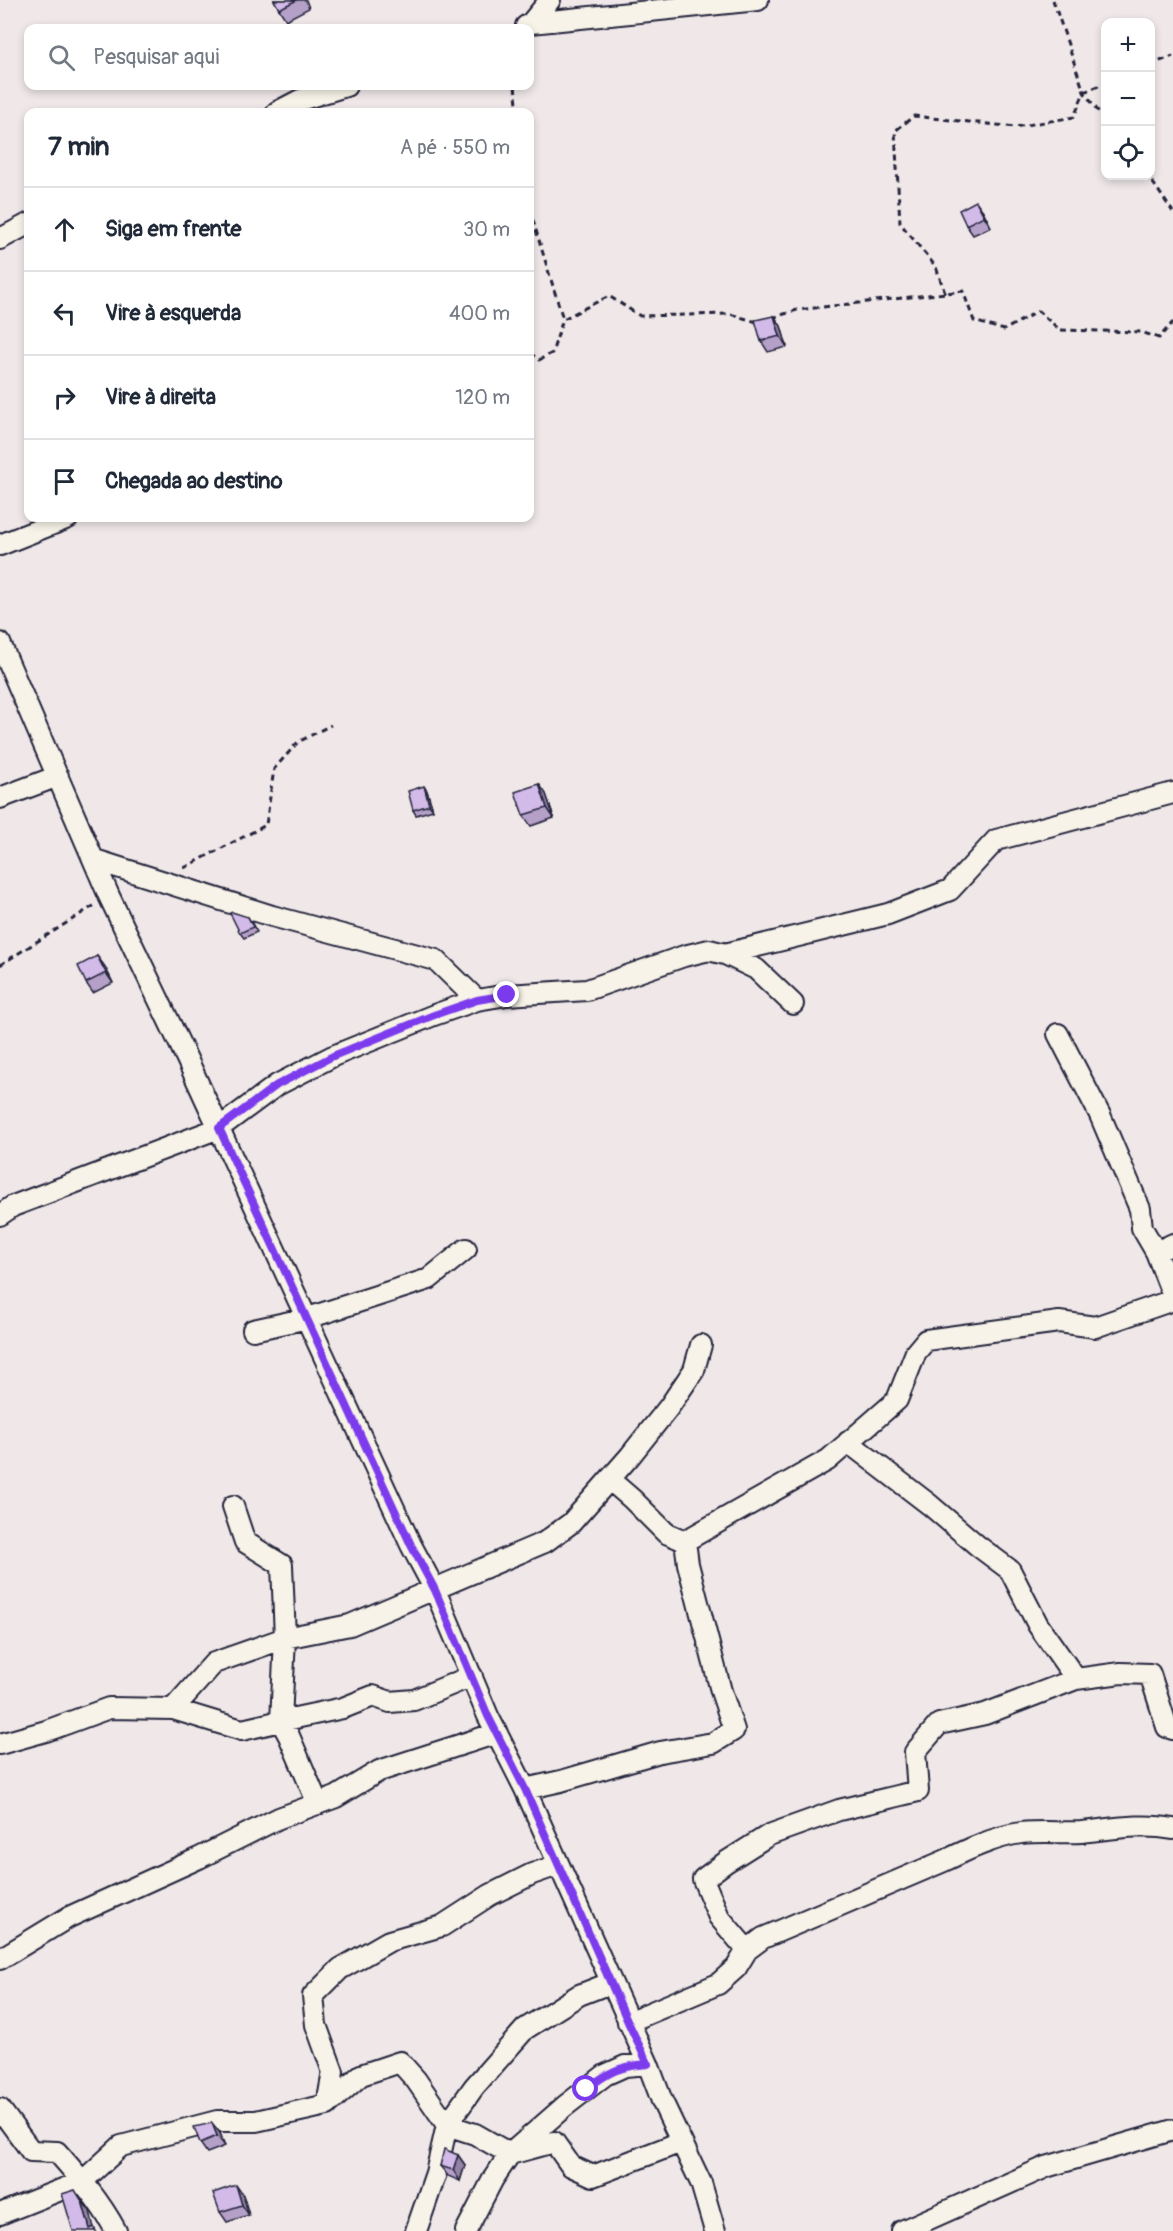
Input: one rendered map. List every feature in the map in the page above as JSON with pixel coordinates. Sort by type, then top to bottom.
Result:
[{"type":"street","points":[[528,24],[550,0]]},
{"type":"street","points":[[534,25],[758,0]]},
{"type":"street","points":[[285,108],[300,100],[333,90]]},
{"type":"street","points":[[0,239],[24,226]]},
{"type":"street","points":[[0,545],[58,522]]},
{"type":"street","points":[[0,644],[109,896],[308,1318],[411,1545],[435,1590],[497,1733],[525,1789],[700,2183],[715,2231]]},
{"type":"street","points":[[0,798],[58,776]]},
{"type":"street","points":[[725,954],[888,914],[950,890],[996,840],[1173,793]]},
{"type":"street","points":[[95,860],[272,916],[436,960],[477,1000]]},
{"type":"street","points":[[0,1215],[13,1206],[219,1128],[277,1085],[333,1056],[477,1000],[507,995],[587,990],[684,956],[709,951],[725,954],[756,969],[793,1004]]},
{"type":"street","points":[[685,1541],[828,1460],[897,1400],[916,1352],[926,1340],[1059,1322],[1095,1327],[1173,1298],[1165,1248],[1142,1228],[1140,1209],[1100,1115],[1058,1034]]},
{"type":"street","points":[[253,1330],[308,1318],[429,1279],[466,1249]]},
{"type":"street","points":[[173,1709],[214,1664],[285,1638],[350,1625],[545,1542],[571,1523],[610,1480],[669,1407],[694,1370],[701,1345]]},
{"type":"street","points":[[848,1442],[1010,1569],[1038,1625],[1076,1679]]},
{"type":"street","points":[[610,1480],[666,1533],[685,1541]]},
{"type":"street","points":[[233,1506],[245,1542],[282,1565],[285,1638],[281,1721],[318,1804]]},
{"type":"street","points":[[525,1789],[660,1752],[713,1743],[734,1730],[721,1691],[688,1564],[685,1541]]},
{"type":"street","points":[[747,1950],[719,1917],[703,1879],[770,1835],[839,1810],[918,1791],[915,1752],[939,1724],[985,1714],[1076,1679],[1121,1673],[1150,1674],[1167,1727],[1173,1729]]},
{"type":"street","points":[[0,1744],[46,1731],[109,1708],[173,1709],[242,1730],[343,1708],[373,1696],[390,1702],[414,1700],[472,1676]]},
{"type":"street","points":[[0,1959],[69,1917],[199,1858],[279,1818],[336,1797],[380,1771],[497,1733]]},
{"type":"street","points":[[628,2022],[717,1984],[736,1968],[747,1950],[763,1938],[999,1838],[1023,1833],[1063,1833],[1109,1828],[1158,1826],[1173,1829]]},
{"type":"street","points":[[327,2105],[333,2072],[316,2025],[313,1996],[340,1969],[389,1941],[442,1926],[490,1895],[558,1864]]},
{"type":"street","points":[[416,2231],[436,2173],[447,2125],[474,2087],[525,2029],[579,1995],[610,1983]]},
{"type":"street","points":[[0,2214],[83,2181],[121,2146],[217,2121],[256,2121],[327,2105],[361,2075],[400,2062],[416,2080],[447,2125],[475,2134],[510,2154],[554,2142],[571,2166],[592,2176],[681,2142]]},
{"type":"street","points":[[466,2231],[493,2179],[510,2154],[605,2075],[625,2066],[648,2064]]},
{"type":"street","points":[[0,2109],[31,2151],[57,2152],[83,2181],[106,2212],[116,2231]]},
{"type":"street","points":[[902,2231],[1046,2167],[1173,2130]]},
{"type":"path","points":[[1053,0],[1084,92],[1101,115]]},
{"type":"path","points":[[1155,63],[1173,56]]},
{"type":"path","points":[[945,294],[936,267],[900,223],[895,131],[914,116],[1015,127],[1074,117],[1084,92],[1101,85]]},
{"type":"path","points":[[515,90],[517,108]]},
{"type":"path","points":[[1151,180],[1173,213]]},
{"type":"path","points":[[534,224],[563,319],[552,354],[539,360],[534,356]]},
{"type":"path","points":[[768,319],[797,310],[963,291],[974,321],[1004,330],[1038,311],[1060,330],[1140,332],[1158,338],[1173,322]]},
{"type":"path","points":[[563,319],[609,296],[640,316],[730,314],[758,322]]},
{"type":"path","points":[[158,880],[266,825],[274,769],[298,742],[331,726]]},
{"type":"path","points":[[0,965],[109,896]]},
{"type":"building","points":[[274,0],[297,0],[279,9]]},
{"type":"building","points":[[976,201],[984,216],[966,225],[959,210]]},
{"type":"building","points":[[774,316],[780,336],[761,341],[755,320]]},
{"type":"building","points":[[539,784],[547,808],[523,815],[515,792]]},
{"type":"building","points":[[424,786],[429,805],[413,810],[408,791]]},
{"type":"building","points":[[230,913],[248,917],[253,927],[240,933]]},
{"type":"building","points":[[97,956],[106,973],[86,983],[78,966]]},
{"type":"building","points":[[212,2123],[217,2136],[200,2143],[194,2127]]},
{"type":"building","points":[[444,2149],[458,2155],[453,2170],[440,2166]]},
{"type":"building","points":[[236,2185],[242,2205],[220,2212],[213,2193]]},
{"type":"building","points":[[75,2190],[82,2201],[90,2229],[94,2227],[95,2231],[73,2231],[62,2194]]},
{"type":"route","points":[[507,995],[477,1000],[434,1015],[333,1056],[277,1085],[219,1128],[411,1545],[435,1590],[488,1716],[525,1789],[648,2064],[625,2066],[605,2075],[586,2089]]}]
